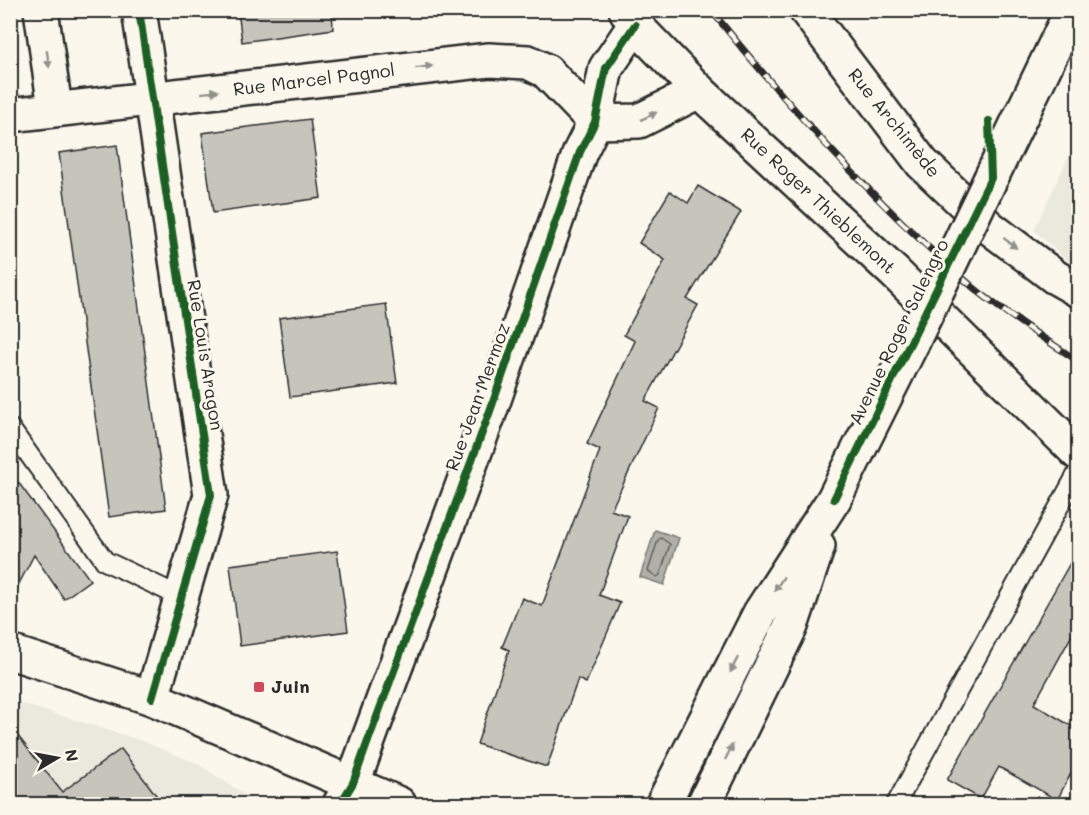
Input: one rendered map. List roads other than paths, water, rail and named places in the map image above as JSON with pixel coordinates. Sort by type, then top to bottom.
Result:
[{"type":"street","points":[[41,10],[55,108]]},
{"type":"street","name":"Rue Louis Aragon","points":[[139,10],[211,495],[152,698]]},
{"type":"street","name":"Rue Archimède","points":[[806,10],[922,163],[989,227],[1054,277],[1078,290]]},
{"type":"street","name":"Avenue Roger Salengro","points":[[663,804],[760,613],[834,499],[913,341],[1072,10]]},
{"type":"street","name":"Rue Roger Thieblemont","points":[[631,18],[699,91],[895,273],[1078,453]]},
{"type":"street","name":"Rue Jean Mermoz","points":[[347,794],[490,411],[580,152],[595,122],[606,68],[631,18]]},
{"type":"street","name":"Rue Marcel Pagnol","points":[[10,115],[55,108],[499,60],[528,62],[546,71],[595,122]]},
{"type":"street","points":[[595,122],[639,121],[699,91]]},
{"type":"street","name":"Avenue Roger Salengro","points":[[704,804],[791,626],[834,499]]},
{"type":"street","points":[[10,652],[152,698],[347,794],[399,804]]},
{"type":"lane","points":[[10,428],[105,561],[181,597]]},
{"type":"lane","points":[[896,804],[1078,472]]},
{"type":"water","points":[[655,530],[679,538],[664,585],[640,577]]},
{"type":"railway","points":[[711,10],[804,120],[903,224],[974,288],[1025,326],[1078,361]]},
{"type":"place","name":"Juin","points":[[259,687]]}]
